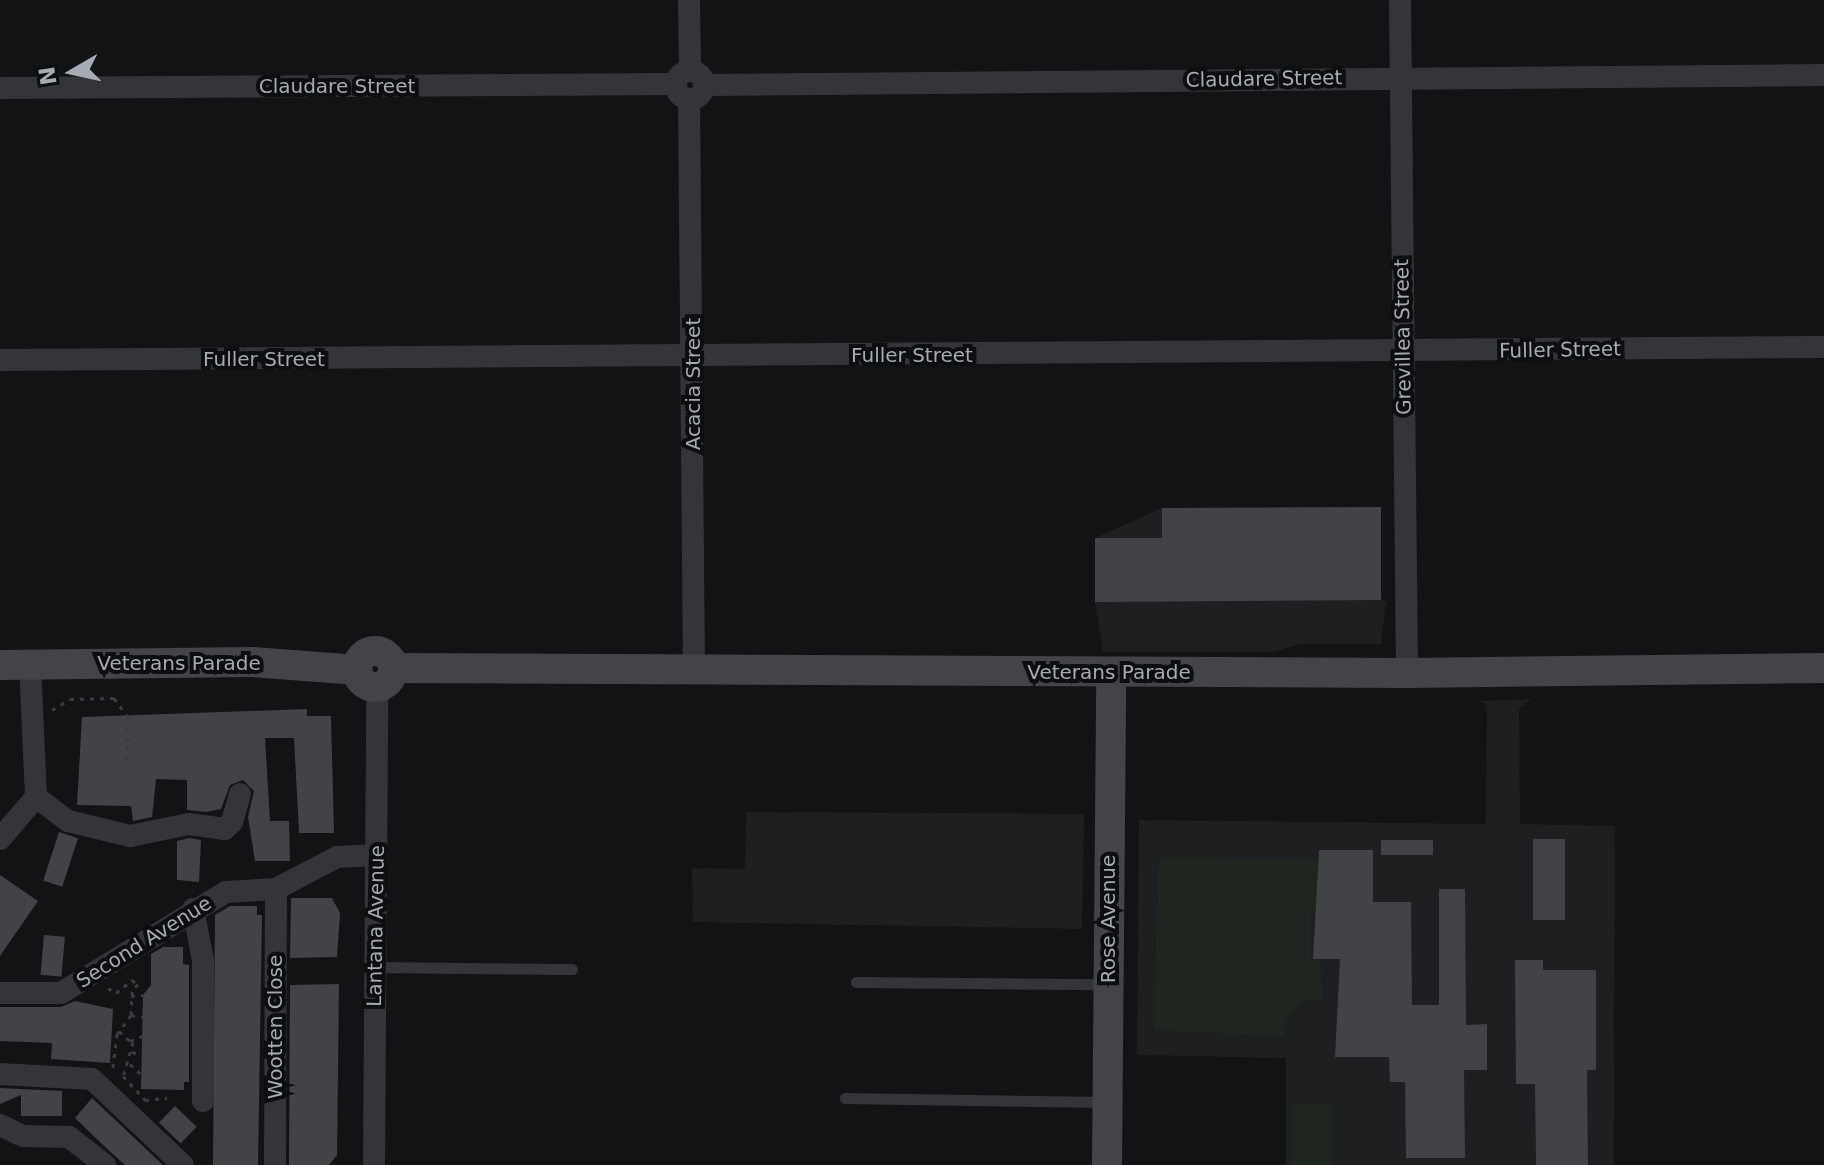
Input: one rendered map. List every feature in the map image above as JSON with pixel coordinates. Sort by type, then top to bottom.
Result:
[{"type":"street","name":"Acacia Street","points":[[689,0],[694,669]]},
{"type":"street","name":"Grevillea Street","points":[[1400,0],[1407,673]]},
{"type":"street","name":"Claudare Street","points":[[0,88],[1824,75]]},
{"type":"street","name":"Fuller Street","points":[[0,360],[1824,347]]},
{"type":"street","name":"Veterans Parade","points":[[0,665],[252,662],[376,675],[694,669],[1407,673],[1824,668]]},
{"type":"street","points":[[0,839],[36,797],[30,665]]},
{"type":"street","name":"Rose Avenue","points":[[1107,1165],[1111,672]]},
{"type":"street","name":"Lantana Avenue","points":[[374,1165],[376,675]]},
{"type":"street","points":[[36,797],[68,821],[130,836],[189,824],[225,829],[232,822],[240,794]]},
{"type":"street","name":"Second Avenue","points":[[0,993],[61,993],[193,909],[226,892],[276,889],[337,857],[377,855]]},
{"type":"street","name":"Wootten Close","points":[[275,1165],[276,889]]},
{"type":"street","points":[[193,909],[203,960],[203,1101]]},
{"type":"street","points":[[0,1074],[92,1079],[183,1165]]},
{"type":"street","points":[[0,1125],[23,1136],[69,1137],[105,1165]]},
{"type":"lane","points":[[375,967],[572,969]]},
{"type":"lane","points":[[856,982],[1108,984]]},
{"type":"lane","points":[[845,1098],[1107,1102]]},
{"type":"path","points":[[33,724],[70,699],[114,698],[128,717],[127,761]]},
{"type":"path","points":[[96,972],[116,993],[137,980],[131,996],[131,1015],[119,1031],[112,1074],[100,1084]]},
{"type":"path","points":[[131,996],[143,995]]},
{"type":"path","points":[[131,1015],[143,1017]]},
{"type":"path","points":[[119,1031],[133,1042]]},
{"type":"path","points":[[133,1042],[143,1036]]},
{"type":"path","points":[[133,1042],[130,1064],[123,1076],[145,1100],[167,1098]]},
{"type":"path","points":[[132,1052],[146,1056]]},
{"type":"path","points":[[130,1064],[142,1075]]},
{"type":"shaded area","points":[[1381,507],[1381,599],[1386,602],[1381,644],[1301,644],[1271,652],[1103,652],[1095,602],[1095,538],[1162,508]]},
{"type":"shaded area","points":[[1531,699],[1519,709],[1520,824],[1615,826],[1614,1165],[1286,1165],[1286,1058],[1137,1055],[1139,820],[1486,824],[1487,706],[1481,701]]},
{"type":"shaded area","points":[[746,812],[1084,814],[1082,929],[693,922],[692,868],[745,869]]},
{"type":"shaded area","points":[[1159,858],[1317,859],[1318,913],[1311,913],[1311,960],[1320,960],[1322,1001],[1303,1000],[1285,1019],[1285,1036],[1154,1030]]},
{"type":"shaded area","points":[[1291,1105],[1332,1105],[1332,1165],[1291,1165]]},
{"type":"building","points":[[1381,507],[1381,600],[1095,602],[1095,538],[1162,538],[1162,508]]},
{"type":"building","points":[[307,709],[307,716],[331,716],[334,833],[299,833],[294,738],[265,738],[270,821],[289,821],[290,861],[255,861],[248,817],[254,791],[243,780],[230,785],[221,809],[206,812],[187,810],[187,780],[156,779],[152,817],[133,821],[131,806],[77,805],[82,717]]},
{"type":"building","points":[[59,832],[78,838],[62,887],[43,881]]},
{"type":"building","points":[[189,838],[201,840],[199,882],[177,880],[177,841]]},
{"type":"building","points":[[1533,839],[1565,839],[1565,920],[1533,920]]},
{"type":"building","points":[[1381,840],[1433,840],[1433,855],[1381,855]]},
{"type":"building","points":[[1319,850],[1373,850],[1373,902],[1411,902],[1412,1005],[1439,1005],[1439,889],[1465,889],[1466,1025],[1487,1024],[1487,1070],[1464,1070],[1465,1158],[1406,1158],[1405,1082],[1390,1082],[1389,1057],[1335,1057],[1340,959],[1313,959]]},
{"type":"building","points":[[0,875],[38,901],[0,956]]},
{"type":"building","points":[[291,898],[332,898],[340,913],[337,957],[290,958]]},
{"type":"building","points":[[230,906],[257,906],[257,915],[262,915],[258,1165],[213,1165],[215,915]]},
{"type":"building","points":[[44,935],[65,937],[61,977],[41,975]]},
{"type":"building","points":[[163,947],[183,947],[183,964],[189,965],[189,1082],[184,1082],[184,1090],[141,1089],[143,995],[151,985],[151,954]]},
{"type":"building","points":[[1515,960],[1543,960],[1543,970],[1596,970],[1596,1070],[1587,1070],[1588,1165],[1536,1165],[1535,1084],[1516,1084]]},
{"type":"building","points":[[339,984],[337,1155],[329,1165],[289,1165],[290,985]]},
{"type":"building","points":[[75,1001],[113,1009],[110,1063],[51,1059],[52,1043],[0,1041],[0,1007],[61,1007]]},
{"type":"building","points":[[0,1088],[62,1091],[62,1116],[21,1116],[21,1095],[0,1104]]},
{"type":"building","points":[[92,1098],[163,1165],[125,1165],[103,1145],[75,1118]]},
{"type":"building","points":[[175,1106],[197,1127],[181,1143],[159,1123]]}]
